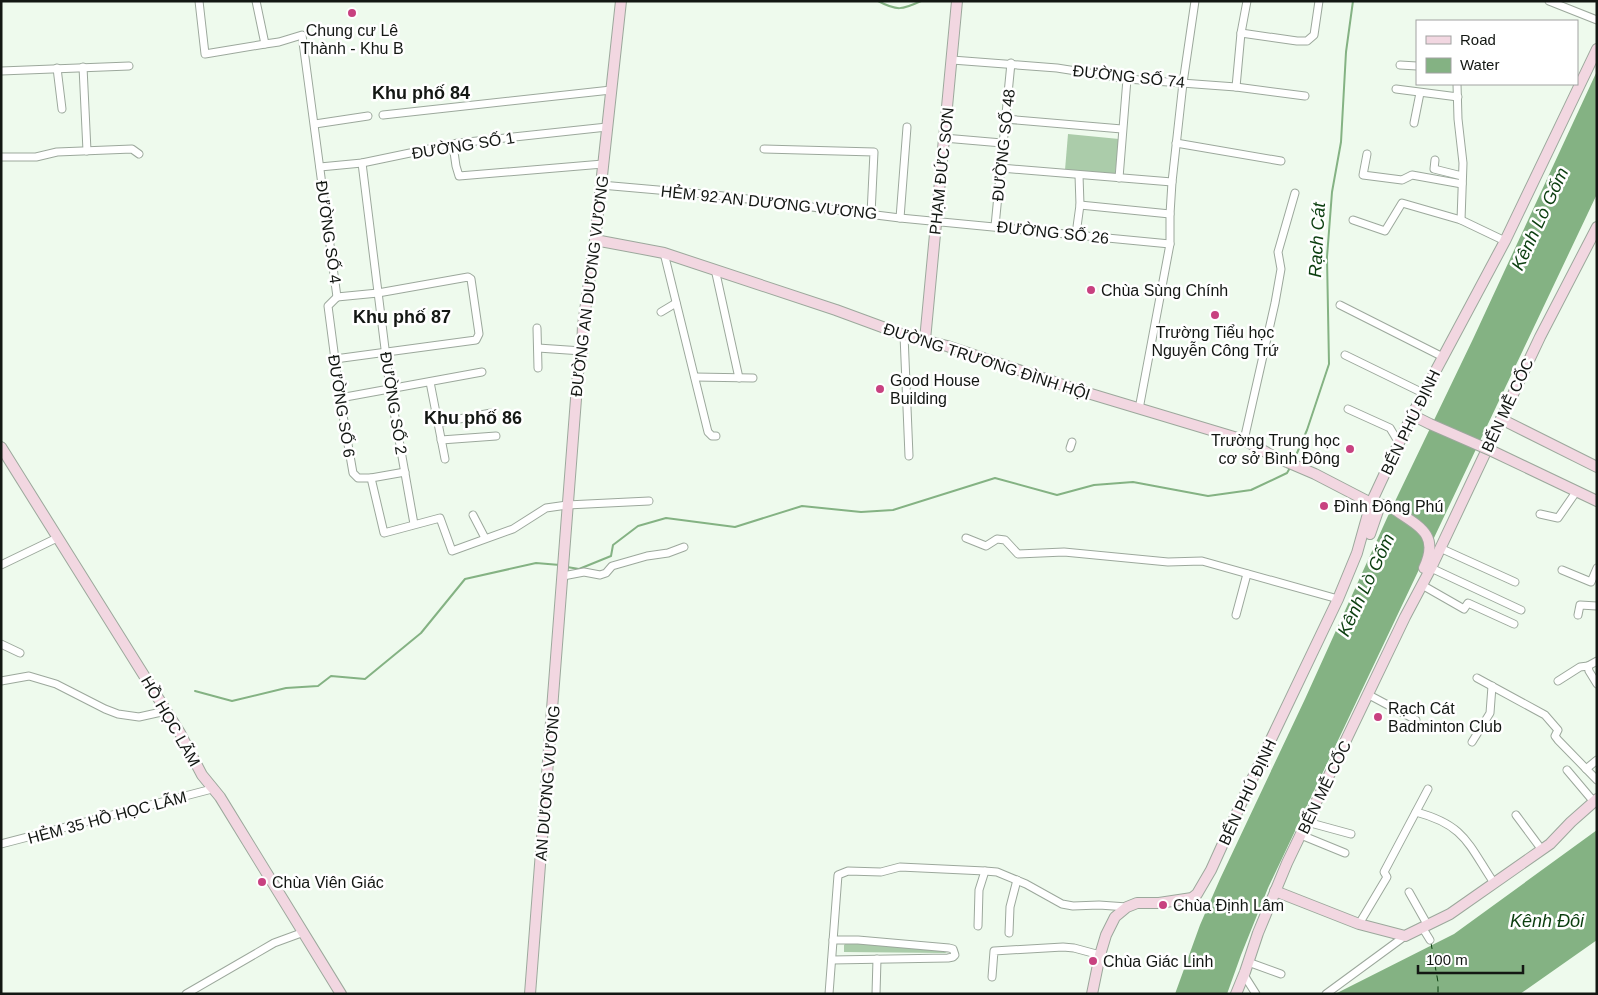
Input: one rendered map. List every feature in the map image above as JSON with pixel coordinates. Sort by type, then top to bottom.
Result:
[{"type":"street","points":[[199,1],[205,54],[265,44],[256,1]]},
{"type":"street","name":"ĐƯỜNG AN DƯƠNG VƯƠNG","points":[[563,574],[578,373],[582,351],[582,325],[595,240],[621,1]]},
{"type":"street","name":"PHẠM ĐỨC SƠN","points":[[925,340],[957,1]]},
{"type":"street","points":[[1139,409],[1170,244],[1170,214],[1176,143],[1195,1]]},
{"type":"street","points":[[1236,87],[1241,33],[1247,1]]},
{"type":"street","points":[[1241,33],[1307,41],[1314,34],[1319,1]]},
{"type":"street","points":[[1549,1],[1597,20]]},
{"type":"street","name":"ĐƯỜNG SỐ 4","points":[[265,44],[302,35],[338,298]]},
{"type":"street","name":"BẾN PHÚ ĐỊNH","points":[[1127,907],[1137,903],[1192,898],[1197,894],[1211,870],[1254,775],[1338,600],[1357,553],[1371,504],[1412,415],[1505,241],[1597,49]]},
{"type":"street","name":"ĐƯỜNG SỐ 74","points":[[952,60],[1011,63],[1127,79],[1236,87],[1306,96]]},
{"type":"street","name":"ĐƯỜNG SỐ 48","points":[[995,226],[1011,63]]},
{"type":"street","points":[[1400,65],[1416,66]]},
{"type":"street","points":[[83,66],[87,151]]},
{"type":"street","points":[[1,71],[83,66],[129,66]]},
{"type":"street","points":[[57,68],[62,109]]},
{"type":"street","points":[[1118,178],[1127,79]]},
{"type":"street","points":[[1457,85],[1462,180],[1461,220]]},
{"type":"street","points":[[1396,89],[1458,97]]},
{"type":"street","points":[[383,115],[611,90]]},
{"type":"street","points":[[1414,124],[1420,93]]},
{"type":"street","points":[[314,124],[368,116]]},
{"type":"street","points":[[1005,119],[1122,129]]},
{"type":"street","name":"ĐƯỜNG SỐ 1","points":[[320,167],[362,162],[453,145],[607,127]]},
{"type":"street","points":[[900,218],[907,127]]},
{"type":"street","name":"ĐƯỜNG SỐ 48","points":[[944,138],[1002,143]]},
{"type":"street","points":[[1176,143],[1281,161]]},
{"type":"street","points":[[453,145],[459,176],[603,164]]},
{"type":"street","points":[[1,157],[36,157],[57,152],[132,149],[140,154]]},
{"type":"street","points":[[764,149],[874,152],[871,214]]},
{"type":"street","points":[[1367,154],[1363,175],[1402,180],[1412,175],[1462,180]]},
{"type":"street","points":[[1435,160],[1434,169],[1462,180]]},
{"type":"street","name":"ĐƯỜNG SỐ 2","points":[[362,162],[390,389],[414,524]]},
{"type":"street","points":[[1001,168],[1172,182]]},
{"type":"street","points":[[1076,234],[1080,205],[1080,175]]},
{"type":"street","name":"HẺM 92 AN DƯƠNG VƯƠNG","points":[[601,185],[715,195],[936,221]]},
{"type":"street","points":[[1244,440],[1275,303],[1281,269],[1278,252],[1295,193]]},
{"type":"street","points":[[1353,220],[1385,231],[1402,203],[1461,220],[1505,241]]},
{"type":"street","points":[[1080,205],[1170,214]]},
{"type":"street","name":"ĐƯỜNG SỐ 26","points":[[936,221],[1170,244]]},
{"type":"street","name":"BẾN MỄ CỐC","points":[[1236,994],[1274,891],[1422,585],[1419,581],[1440,548],[1540,337],[1597,227]]},
{"type":"street","name":"ĐƯỜNG TRƯƠNG ĐÌNH HỘI","points":[[595,240],[664,253],[904,335],[1244,440],[1273,456],[1315,474],[1371,504]]},
{"type":"street","points":[[664,253],[708,432],[712,436],[716,436]]},
{"type":"street","points":[[715,269],[739,378]]},
{"type":"street","points":[[335,359],[476,340],[479,334],[471,279],[468,277],[338,298]]},
{"type":"street","name":"ĐƯỜNG SỐ 6","points":[[338,298],[328,306],[340,398],[353,473],[358,478],[371,478]]},
{"type":"street","points":[[661,312],[676,303]]},
{"type":"street","points":[[1340,305],[1443,357]]},
{"type":"street","points":[[537,328],[538,368]]},
{"type":"street","points":[[904,335],[910,456]]},
{"type":"street","points":[[538,348],[582,351]]},
{"type":"street","points":[[1346,356],[1423,393]]},
{"type":"street","points":[[340,398],[482,372]]},
{"type":"street","points":[[695,377],[753,378]]},
{"type":"street","points":[[430,382],[445,460]]},
{"type":"street","points":[[1348,409],[1390,428],[1399,443]]},
{"type":"street","points":[[438,423],[491,414]]},
{"type":"street","points":[[1412,415],[1528,467],[1597,501]]},
{"type":"street","points":[[1501,419],[1597,467]]},
{"type":"street","points":[[441,440],[496,436]]},
{"type":"street","name":"HỒ HỌC LÃM","points":[[1,447],[4,458],[57,538],[180,733],[202,775],[220,797],[341,994]]},
{"type":"street","points":[[405,472],[371,478],[384,533],[440,518],[452,551],[513,529],[546,508],[567,505],[649,501]]},
{"type":"street","points":[[1540,514],[1558,518],[1576,492]]},
{"type":"street","points":[[1357,553],[1364,551],[1378,507],[1386,504],[1422,528],[1429,542],[1428,567],[1521,610]]},
{"type":"street","points":[[474,516],[485,538]]},
{"type":"street","points":[[1,565],[57,538]]},
{"type":"street","points":[[966,538],[986,546],[997,539],[1005,540],[1018,554],[1064,552],[1168,562],[1202,560],[1338,600]]},
{"type":"street","points":[[563,574],[584,572],[600,575],[606,573],[612,566],[684,547]]},
{"type":"street","points":[[1440,548],[1515,582]]},
{"type":"street","points":[[1562,570],[1591,582],[1597,568]]},
{"type":"street","name":"AN DƯƠNG VƯƠNG","points":[[530,994],[563,574]]},
{"type":"street","points":[[1236,615],[1247,574]]},
{"type":"street","points":[[1422,585],[1464,609],[1468,603],[1514,624]]},
{"type":"street","points":[[1578,615],[1580,605],[1597,606]]},
{"type":"street","points":[[1,644],[20,653]]},
{"type":"street","points":[[1558,681],[1580,667],[1588,666],[1597,661]]},
{"type":"street","points":[[1588,666],[1597,684]]},
{"type":"street","points":[[1,681],[29,676],[56,684],[118,714],[139,717],[166,711]]},
{"type":"street","points":[[1476,678],[1545,715],[1558,730],[1555,736],[1558,740],[1597,780]]},
{"type":"street","points":[[1472,742],[1490,713],[1492,686]]},
{"type":"street","points":[[1369,695],[1416,720]]},
{"type":"street","points":[[1586,769],[1597,760]]},
{"type":"street","points":[[1326,994],[1405,936],[1450,914],[1550,844],[1595,800],[1567,770]]},
{"type":"street","name":"HẺM 35 HỒ HỌC LÃM","points":[[1,844],[212,789]]},
{"type":"street","points":[[1359,924],[1387,877],[1384,872],[1428,789]]},
{"type":"street","points":[[1416,812],[1437,818],[1466,838],[1494,882]]},
{"type":"street","points":[[1516,815],[1542,850]]},
{"type":"street","points":[[1307,822],[1351,834]]},
{"type":"street","points":[[1301,835],[1345,853]]},
{"type":"street","points":[[829,994],[838,875],[848,871],[881,872],[900,867],[997,872],[1017,880],[1062,904],[1127,907]]},
{"type":"street","points":[[978,926],[979,890],[985,871]]},
{"type":"street","points":[[1009,933],[1010,907],[1017,880]]},
{"type":"street","points":[[1274,891],[1359,924],[1405,936]]},
{"type":"street","points":[[1409,892],[1430,940]]},
{"type":"street","points":[[1092,994],[1106,934],[1115,917],[1127,907]]},
{"type":"street","points":[[186,994],[274,943],[304,932]]},
{"type":"street","points":[[832,960],[948,958],[953,957],[955,951],[949,948],[858,940],[834,940]]},
{"type":"street","points":[[992,977],[994,951],[1063,947],[1100,955]]},
{"type":"street","points":[[876,994],[877,959]]},
{"type":"street","points":[[1248,962],[1281,974]]},
{"type":"street","points":[[1244,975],[1256,994]]},
{"type":"shaded area","points":[[1068,134],[1119,139],[1115,175],[1065,170]]},
{"type":"shaded area","points":[[847,942],[943,948],[949,951],[945,953],[844,952],[844,945]]},
{"type":"water","name":"Kênh Lò Gốm","points":[[1597,71],[1597,194],[1268,888],[1227,994],[1175,994],[1200,925],[1220,879]]},
{"type":"water","name":"Kênh Đôi","points":[[1597,830],[1597,940],[1520,994],[1335,994],[1454,934]]},
{"type":"waterway","points":[[878,1],[895,8],[904,8],[921,1]]},
{"type":"waterway","name":"Rạch Cát","points":[[1294,460],[1307,430],[1329,364],[1327,257],[1332,192],[1341,142],[1346,52],[1353,1]]},
{"type":"waterway","points":[[567,567],[579,569],[611,556],[613,545],[638,526],[666,518],[735,527],[802,506],[861,512],[893,510],[995,478],[1057,495],[1094,485],[1133,482],[1208,496],[1251,490],[1287,473],[1291,466]]},
{"type":"waterway","points":[[195,691],[232,701],[286,688],[318,686],[331,676],[365,679],[421,633],[465,579],[536,563],[560,565]]},
{"type":"ferry route","points":[[1431,943],[1438,982],[1438,994]]},
{"type":"place","name":"Chung cư Lê Thành - Khu B","points":[[352,13]]},
{"type":"place","name":"Chùa Sùng Chính","points":[[1091,290]]},
{"type":"place","name":"Trường Tiểu học Nguyễn Công Trứ","points":[[1215,315]]},
{"type":"place","name":"Good House Building","points":[[880,389]]},
{"type":"place","name":"Trường Trung học cơ sở Bình Đông","points":[[1350,449]]},
{"type":"place","name":"Đình Đông Phú","points":[[1324,506]]},
{"type":"place","name":"Rạch Cát Badminton Club","points":[[1378,717]]},
{"type":"place","name":"Chùa Viên Giác","points":[[262,882]]},
{"type":"place","name":"Chùa Định Lâm","points":[[1163,905]]},
{"type":"place","name":"Chùa Giác Linh","points":[[1093,961]]},
{"type":"district","name":"Khu phố 84","points":[[421,93]]},
{"type":"district","name":"Khu phố 87","points":[[402,317]]},
{"type":"district","name":"Khu phố 86","points":[[473,418]]}]
